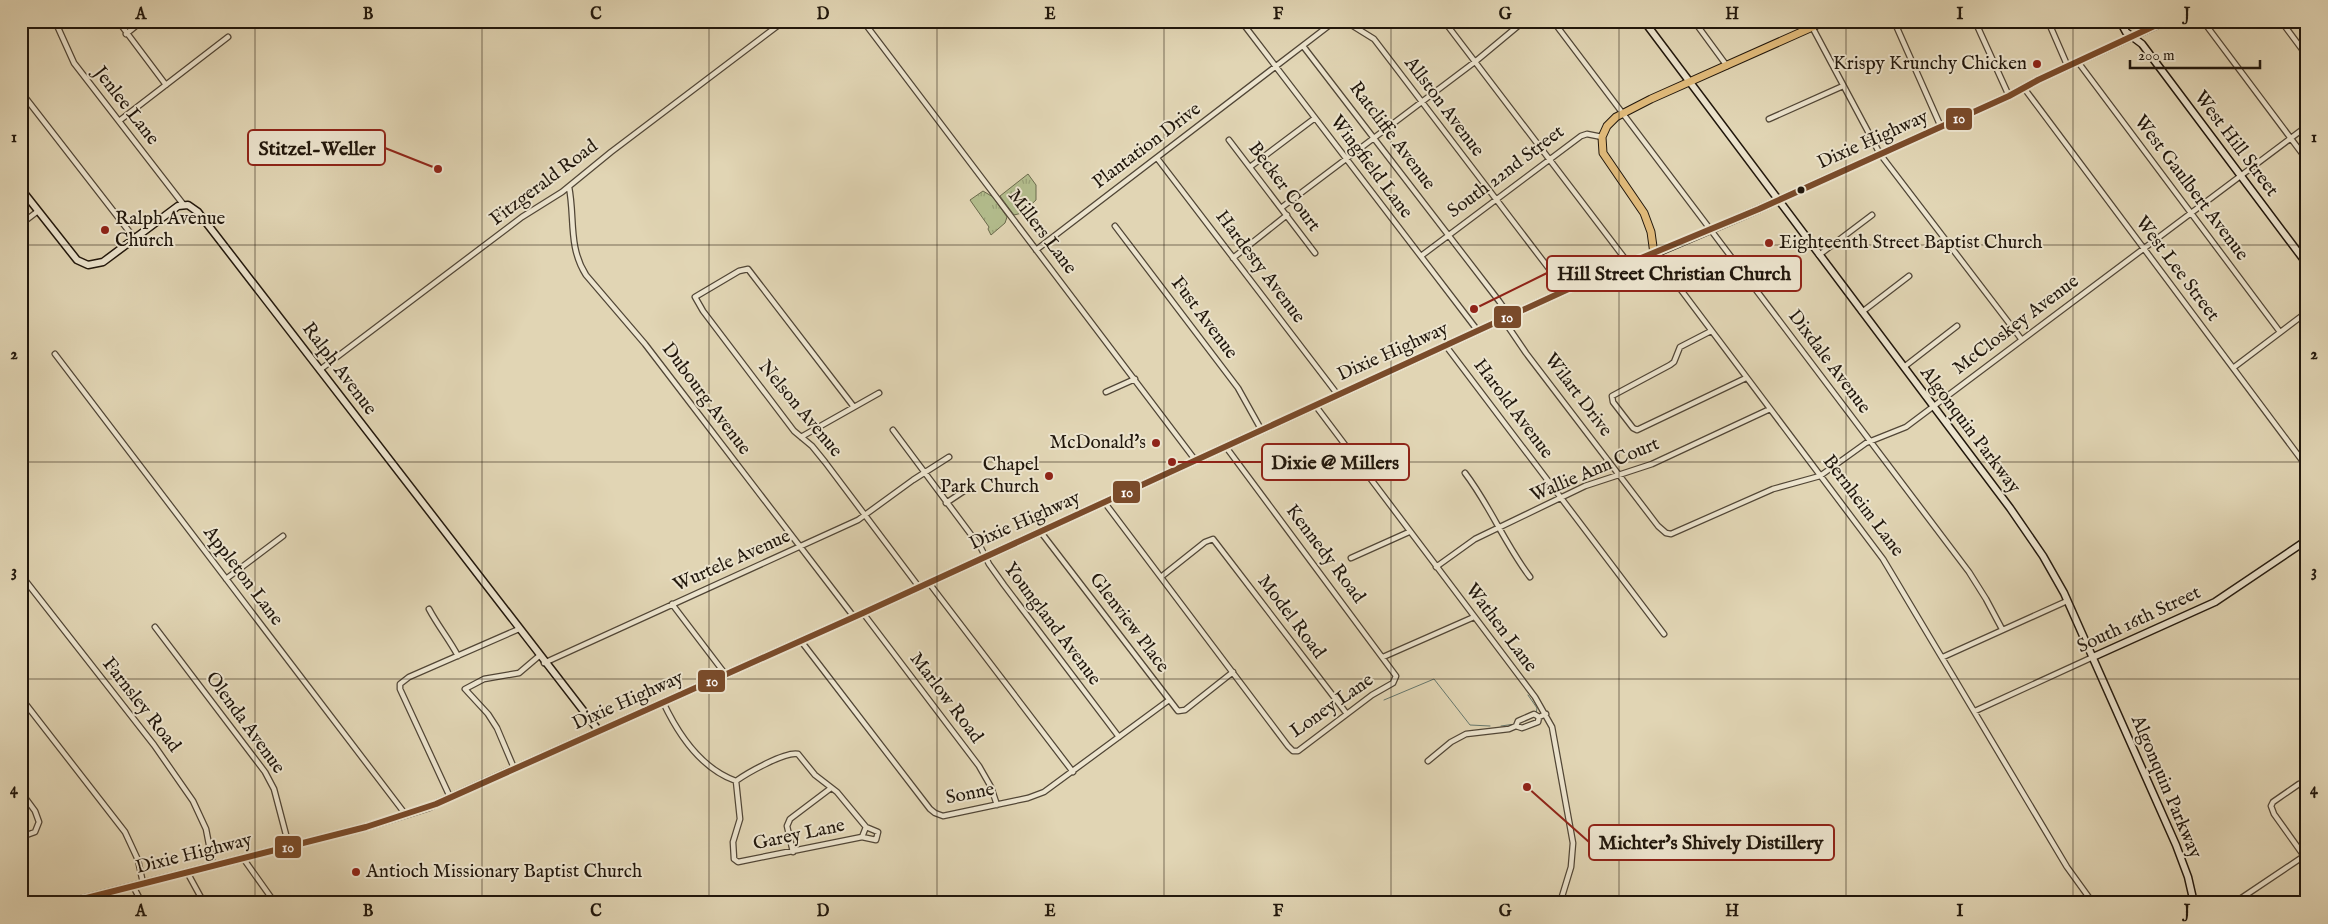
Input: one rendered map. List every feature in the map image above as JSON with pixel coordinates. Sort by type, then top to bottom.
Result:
[{"type":"main road","points":[[1602,137],[1612,120],[1622,114],[1727,66],[1811,24],[1826,21]]},
{"type":"main road","name":"Bernheim Lane","points":[[1602,137],[1602,148],[1605,158],[1644,213],[1651,232],[1654,254]]},
{"type":"main road","name":"Dixie Highway","points":[[66,903],[86,901],[143,883],[406,815],[726,675],[1506,318],[1654,254]]},
{"type":"street","name":"Jenlee Lane","points":[[55,21],[74,63],[183,204]]},
{"type":"street","points":[[118,21],[166,85]]},
{"type":"street","points":[[126,34],[142,21]]},
{"type":"street","name":"Fitzgerald Road","points":[[321,369],[522,218],[568,187],[611,152],[784,21]]},
{"type":"street","name":"Millers Lane","points":[[863,21],[1196,461]]},
{"type":"street","name":"Wingfield Lane","points":[[1241,21],[1478,331]]},
{"type":"street","name":"Plantation Drive","points":[[1036,250],[1335,21]]},
{"type":"street","name":"Allston Avenue","points":[[1345,21],[1374,39],[1566,291]]},
{"type":"street","points":[[1444,21],[1629,264]]},
{"type":"street","points":[[1281,208],[1476,62],[1524,21]]},
{"type":"street","name":"Dixdale Avenue","points":[[1553,21],[1969,572],[2002,629]]},
{"type":"street","name":"Algonquin Parkway","points":[[1644,21],[2026,530],[2068,601],[2182,860],[2194,903]]},
{"type":"street","points":[[1694,21],[1727,66]]},
{"type":"street","points":[[1894,21],[1941,127]]},
{"type":"street","points":[[1975,21],[2009,96]]},
{"type":"street","points":[[2048,21],[2068,67]]},
{"type":"street","name":"West Hill Street","points":[[2120,21],[2126,32],[2142,44],[2307,264]]},
{"type":"street","name":"Dixie Highway","points":[[1654,254],[1778,201],[1941,127],[2166,21]]},
{"type":"street","points":[[2203,21],[2307,160]]},
{"type":"street","points":[[2281,21],[2307,56]]},
{"type":"street","points":[[1811,24],[1880,154],[2022,340]]},
{"type":"street","points":[[119,121],[228,36]]},
{"type":"street","name":"Ratcliffe Avenue","points":[[1303,46],[1506,311],[1506,318]]},
{"type":"street","name":"West Gaulbert Avenue","points":[[2078,62],[2280,332]]},
{"type":"street","points":[[1770,119],[1843,86]]},
{"type":"street","name":"West Lee Street","points":[[2024,88],[2307,467]]},
{"type":"street","points":[[21,92],[135,239]]},
{"type":"street","points":[[1250,167],[1315,118]]},
{"type":"street","name":"McCloskey Avenue","points":[[1669,534],[1677,533],[1773,490],[1820,476],[1870,441],[1906,427],[2307,126]]},
{"type":"street","name":"South 22nd Street","points":[[1421,256],[1581,136],[1587,134],[1602,137]]},
{"type":"street","name":"Becker Court","points":[[1229,140],[1315,253]]},
{"type":"street","name":"Hardesty Avenue","points":[[1157,158],[1338,395]]},
{"type":"street","name":"Dubourg Avenue","points":[[568,187],[573,242],[579,262],[586,275],[645,344],[854,617]]},
{"type":"street","points":[[21,189],[77,260],[94,266],[104,262],[183,204]]},
{"type":"street","name":"Ralph Avenue","points":[[183,204],[194,207],[198,212],[321,369],[544,663],[599,732]]},
{"type":"street","points":[[21,224],[38,211]]},
{"type":"street","points":[[1819,255],[1872,215]]},
{"type":"street","points":[[1233,258],[1287,216]]},
{"type":"street","name":"Fust Avenue","points":[[1115,226],[1238,388],[1262,431]]},
{"type":"street","name":"Bernheim Lane","points":[[1654,254],[1883,559],[2067,866],[2093,903]]},
{"type":"street","name":"Nelson Avenue","points":[[854,406],[748,268],[739,271],[704,292],[695,300],[794,431],[818,452],[919,587]]},
{"type":"street","points":[[1862,312],[1909,276]]},
{"type":"street","points":[[2233,368],[2307,312]]},
{"type":"street","name":"Wilart Drive","points":[[1506,318],[1509,328],[1521,345],[1658,526],[1669,534]]},
{"type":"street","points":[[1904,367],[1956,326]]},
{"type":"street","points":[[1711,330],[1680,346],[1674,362],[1612,396],[1613,402],[1636,430],[1746,378]]},
{"type":"street","name":"Harold Avenue","points":[[1446,346],[1664,634]]},
{"type":"street","name":"Appleton Lane","points":[[55,354],[406,815]]},
{"type":"street","points":[[1106,392],[1135,379]]},
{"type":"street","points":[[801,437],[879,393]]},
{"type":"street","name":"Wathen Lane","points":[[1315,406],[1546,714],[1556,746],[1573,842],[1571,867],[1560,903]]},
{"type":"street","name":"Wallie Ann Court","points":[[1436,567],[1464,546],[1586,486],[1652,464],[1770,409]]},
{"type":"street","name":"Youngland Avenue","points":[[893,430],[999,578],[1119,737]]},
{"type":"street","name":"Kennedy Road","points":[[1226,447],[1395,672],[1395,680]]},
{"type":"street","name":"Wurtele Avenue","points":[[544,663],[865,516],[949,457]]},
{"type":"street","points":[[1465,473],[1483,498],[1508,548],[1530,577]]},
{"type":"street","points":[[946,503],[970,487]]},
{"type":"street","name":"Loney Lane","points":[[1105,503],[1293,751],[1298,751],[1395,680]]},
{"type":"street","name":"Glenview Place","points":[[1040,531],[1169,700],[1180,711],[1184,710],[1233,672]]},
{"type":"street","points":[[1351,558],[1409,532]]},
{"type":"street","points":[[226,579],[283,536]]},
{"type":"street","name":"Model Road","points":[[1161,577],[1211,538],[1347,714]]},
{"type":"street","name":"South 16th Street","points":[[1975,711],[2215,602],[2307,540]]},
{"type":"street","name":"Farnsley Road","points":[[21,575],[154,745],[193,801],[206,829],[213,865]]},
{"type":"street","points":[[929,583],[1073,772]]},
{"type":"street","points":[[1943,657],[2068,601]]},
{"type":"street","points":[[672,604],[726,675]]},
{"type":"street","points":[[429,609],[437,625],[448,636],[458,656]]},
{"type":"street","name":"Marlow Road","points":[[863,613],[978,766],[991,787],[997,805]]},
{"type":"street","name":"Loney Lane","points":[[1384,657],[1474,617]]},
{"type":"street","name":"Olenda Avenue","points":[[155,627],[265,772],[274,789],[289,846]]},
{"type":"street","points":[[450,797],[400,689],[401,682],[519,630]]},
{"type":"street","name":"Sonne","points":[[801,640],[861,722],[933,812],[942,816],[1036,796],[1073,772],[1169,700]]},
{"type":"street","points":[[514,768],[497,728],[488,714],[465,689],[484,679],[519,673],[539,656]]},
{"type":"street","points":[[21,698],[125,832],[138,860],[143,883]]},
{"type":"street","points":[[663,702],[674,724],[696,752],[720,774],[736,781]]},
{"type":"street","points":[[1428,762],[1451,742],[1466,734],[1509,729],[1516,726],[1518,721],[1534,714],[1540,717]]},
{"type":"street","points":[[1516,726],[1522,728],[1538,722],[1540,717],[1546,714]]},
{"type":"street","name":"Garey Lane","points":[[795,753],[801,757],[815,776],[832,788],[866,827],[862,837],[743,862],[734,859],[733,842],[740,819],[736,781],[745,774],[795,753]]},
{"type":"street","points":[[2234,903],[2305,855],[2274,814],[2271,806],[2273,802],[2299,784],[2307,782]]},
{"type":"street","points":[[793,852],[788,826],[790,819],[832,788]]},
{"type":"street","points":[[21,792],[35,811],[39,822],[35,832],[21,837]]},
{"type":"street","points":[[862,837],[876,840],[878,832],[866,827]]},
{"type":"street","points":[[243,858],[275,903]]},
{"type":"street","points":[[187,872],[204,903]]},
{"type":"street","points":[[133,886],[142,903]]},
{"type":"green space","points":[[1028,174],[1036,185],[1036,200],[1022,213],[1014,215],[1000,196]]},
{"type":"green space","points":[[983,191],[993,197],[1007,217],[1005,223],[991,235],[989,227],[970,200]]},
{"type":"waterway","points":[[1384,700],[1434,679],[1470,725],[1490,726]]},
{"type":"waterway","points":[[1528,695],[1537,708],[1536,714]]},
{"type":"waterway","points":[[1501,726],[1515,724]]},
{"type":"transit line","name":"10","points":[[67,903],[366,827],[436,804],[863,613],[1586,281],[1759,209],[2009,96],[2038,80],[2165,21]]},
{"type":"place","name":"Krispy Krunchy Chicken","points":[[2037,64]]},
{"type":"place","name":"Stitzel-Weller","points":[[438,169]]},
{"type":"place","name":"Ralph Avenue Church","points":[[105,230]]},
{"type":"place","name":"Eighteenth Street Baptist Church","points":[[1769,243]]},
{"type":"place","name":"Hill Street Christian Church","points":[[1474,309]]},
{"type":"place","name":"McDonald's","points":[[1156,443]]},
{"type":"place","name":"Dixie @ Millers","points":[[1172,462]]},
{"type":"place","name":"Chapel Park Church","points":[[1049,476]]},
{"type":"place","name":"Michter's Shively Distillery","points":[[1527,787]]},
{"type":"place","name":"Antioch Missionary Baptist Church","points":[[356,872]]}]
